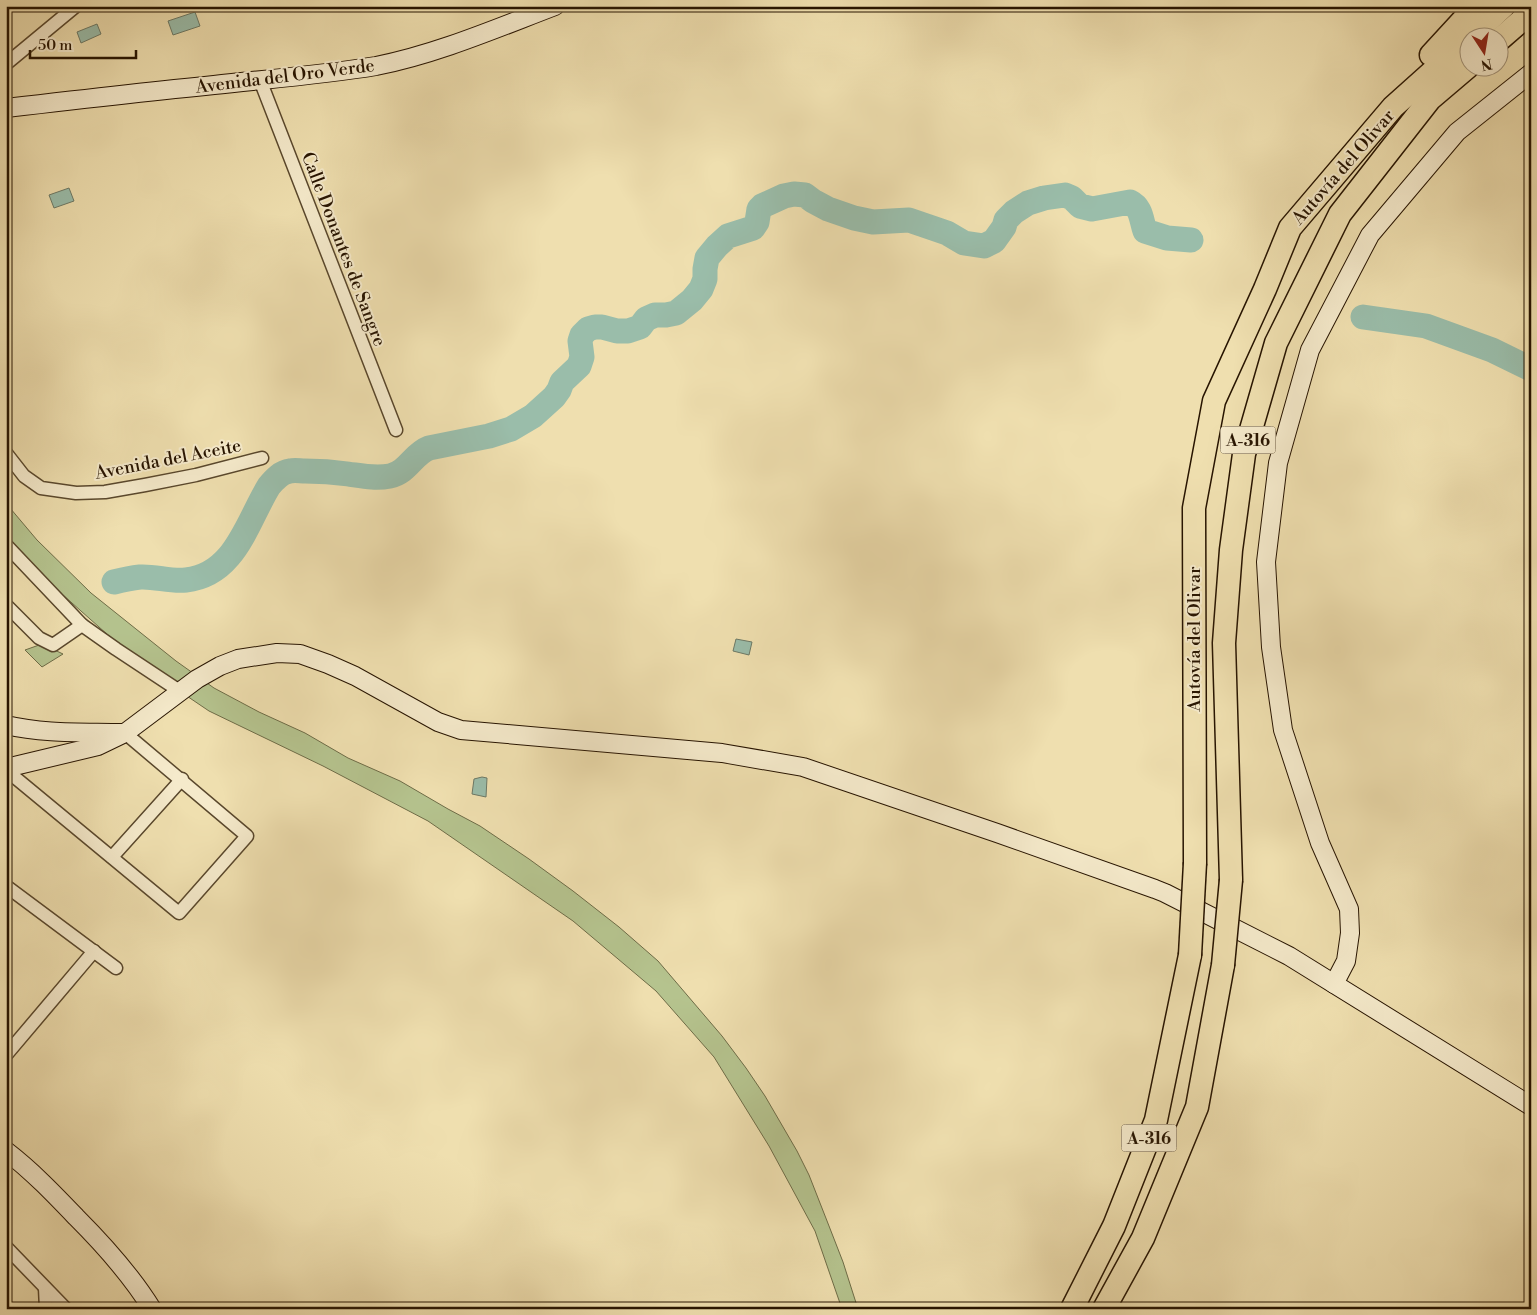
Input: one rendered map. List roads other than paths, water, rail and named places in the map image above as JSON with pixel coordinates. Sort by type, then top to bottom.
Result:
[{"type":"highway","points":[[1290,228],[1368,124],[1476,6]]},
{"type":"highway","name":"Autovía del Olivar","points":[[1481,28],[1504,6]]},
{"type":"highway","points":[[1510,30],[1531,12]]},
{"type":"highway","name":"Autovía del Olivar","points":[[1072,1309],[1114,1226],[1156,1120],[1190,955],[1195,863],[1194,508],[1214,401],[1265,289],[1290,228],[1394,107],[1460,47]]},
{"type":"highway","name":"Autovía del Olivar","points":[[1104,1309],[1143,1238],[1197,1107],[1223,965],[1231,880],[1224,643],[1232,550],[1244,454],[1276,343],[1340,214],[1430,99],[1460,74]]},
{"type":"street","points":[[6,64],[76,6]]},
{"type":"street","name":"Avenida del Oro Verde","points":[[6,108],[305,76],[376,66],[446,46],[555,6]]},
{"type":"street","points":[[1334,984],[1346,961],[1350,932],[1349,909],[1320,843],[1283,730],[1271,647],[1266,562],[1278,463],[1310,350],[1370,235],[1457,132],[1531,73]]},
{"type":"street","name":"Calle Donantes de Sangre","points":[[260,80],[396,430]]},
{"type":"street","name":"Avenida del Aceite","points":[[6,453],[24,476],[41,488],[76,493],[104,492],[145,485],[196,475],[262,458]]},
{"type":"street","points":[[6,545],[82,625],[181,692]]},
{"type":"street","points":[[6,605],[39,638],[53,645],[82,625]]},
{"type":"street","points":[[6,769],[98,746],[125,733],[212,670],[238,659],[277,653],[300,654],[355,676],[438,722],[461,730],[722,753],[802,767],[997,833],[1164,893],[1288,956],[1531,1106]]},
{"type":"street","points":[[6,725],[50,731],[125,733],[182,779],[247,836],[179,913],[6,769]]},
{"type":"street","points":[[112,857],[182,779]]},
{"type":"street","points":[[6,886],[116,968]]},
{"type":"street","points":[[6,1054],[94,951]]},
{"type":"street","points":[[6,1151],[47,1186],[116,1259],[152,1309]]},
{"type":"street","points":[[6,1247],[66,1309]]},
{"type":"street","points":[[46,1288],[46,1309]]},
{"type":"waterway","points":[[114,582],[140,577],[186,580],[203,576],[217,568],[238,545],[269,486],[284,473],[296,471],[374,477],[390,476],[401,471],[419,454],[429,448],[489,436],[511,429],[533,416],[554,397],[562,382],[579,366],[582,357],[580,341],[582,335],[588,329],[602,327],[617,331],[628,331],[640,327],[646,319],[655,315],[676,313],[692,300],[701,289],[705,279],[707,258],[717,246],[728,236],[753,228],[757,222],[759,209],[784,196],[794,194],[805,195],[828,209],[873,222],[909,220],[947,233],[964,243],[984,246],[994,241],[1004,227],[1006,220],[1014,212],[1028,203],[1044,198],[1065,195],[1072,198],[1080,206],[1092,209],[1130,202],[1139,211],[1145,231],[1167,238],[1191,240]]},
{"type":"waterway","points":[[1363,317],[1426,326],[1492,350],[1531,369]]}]
